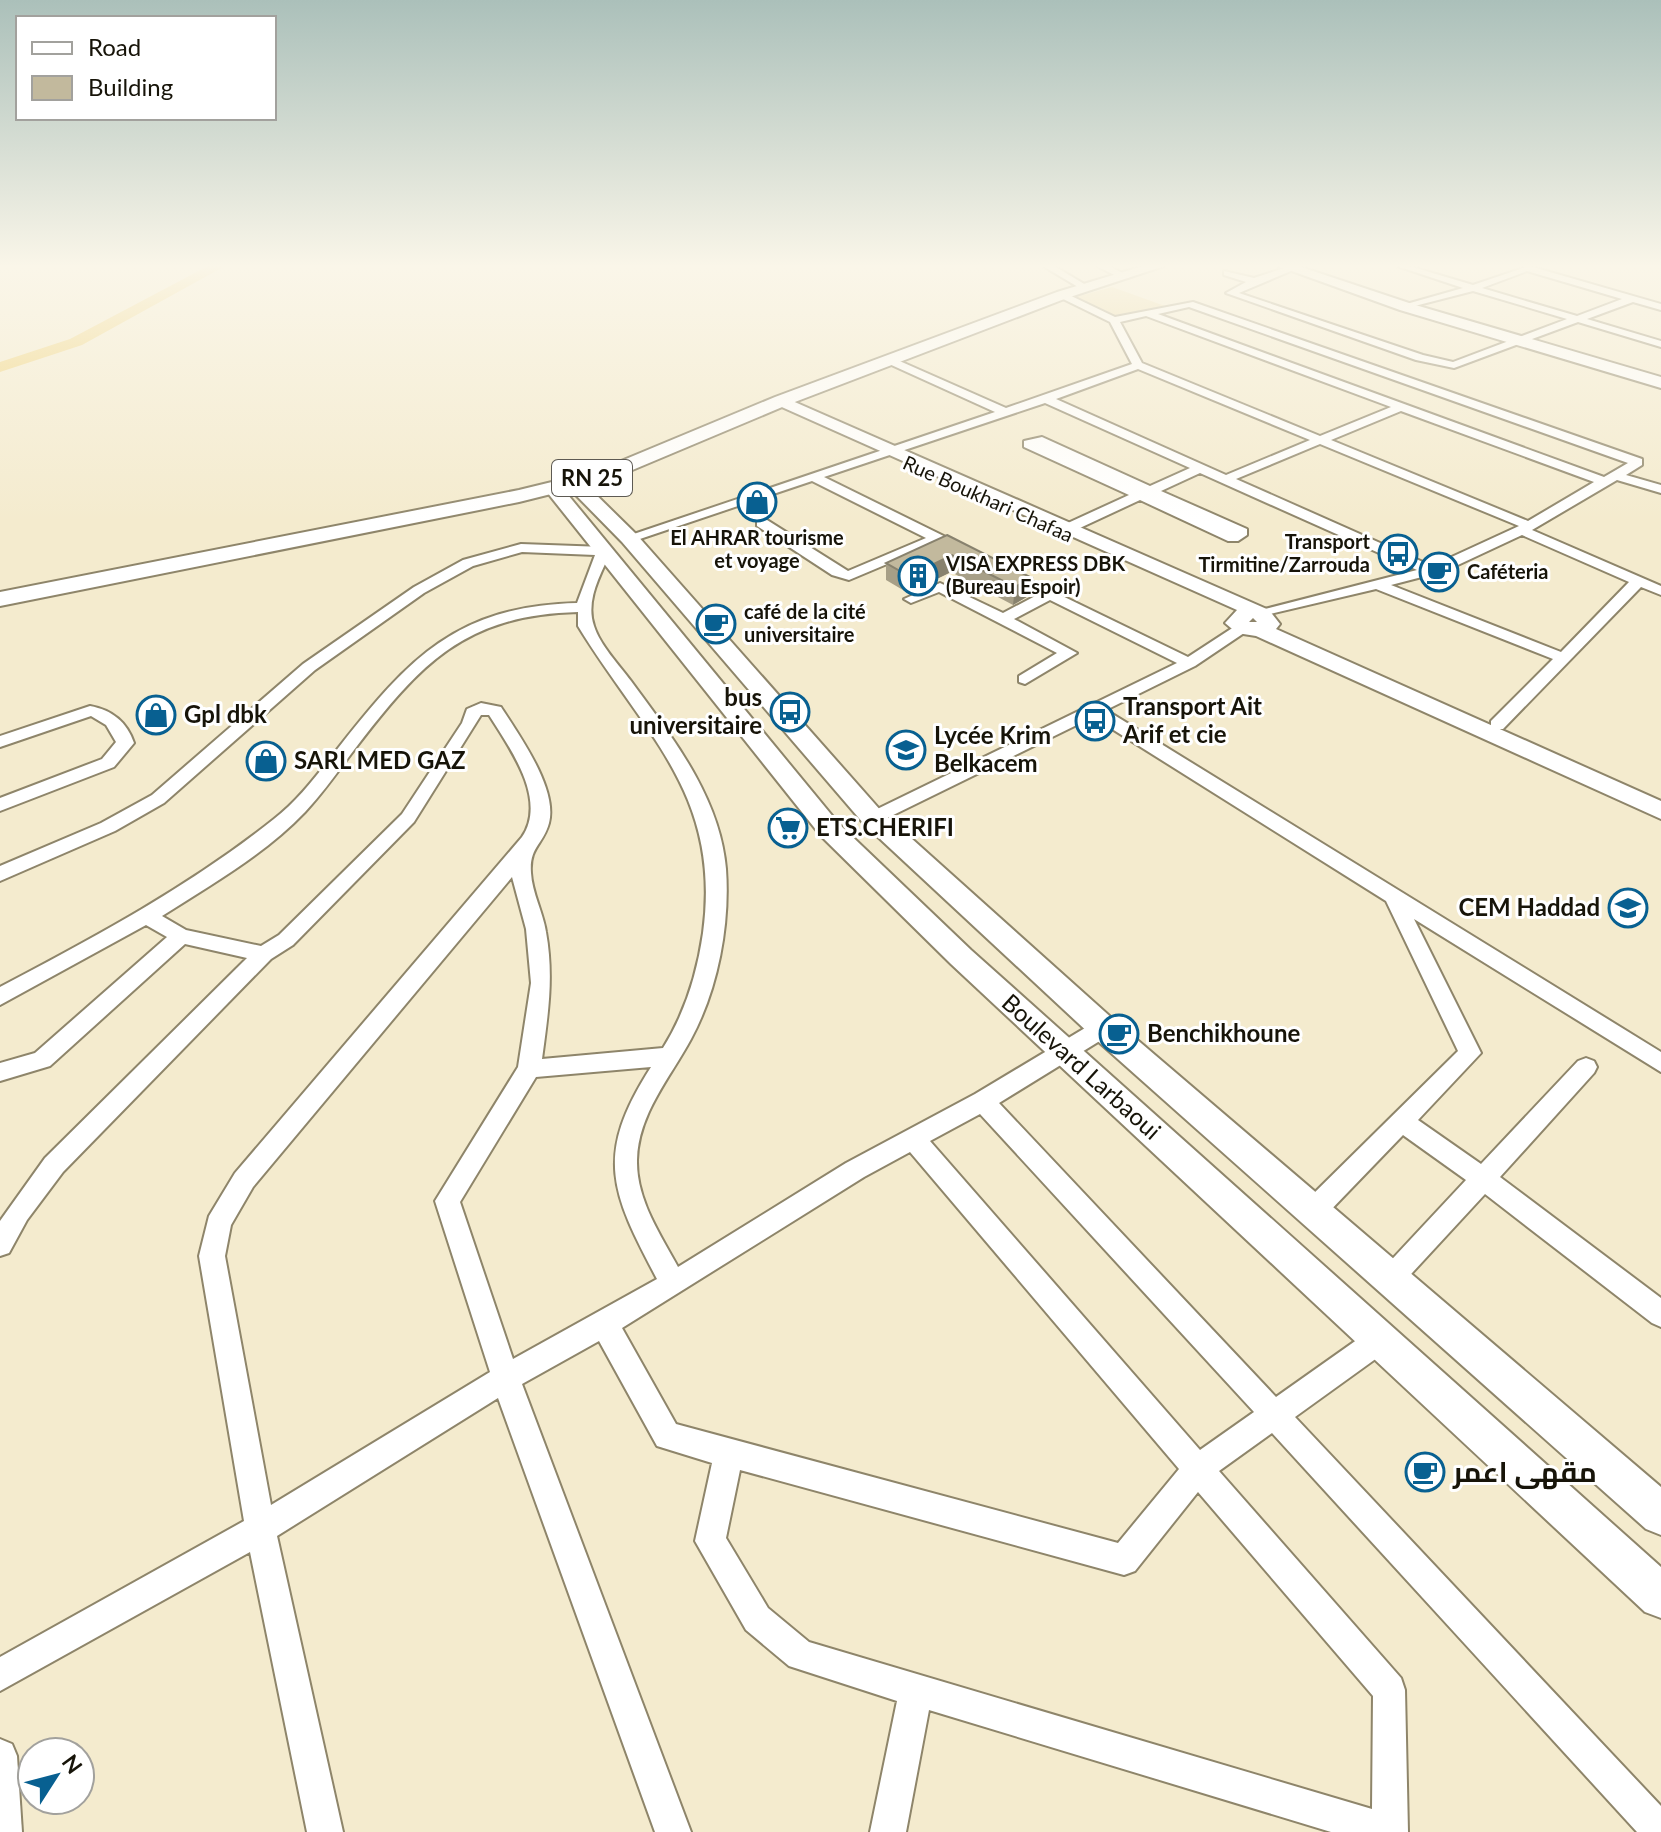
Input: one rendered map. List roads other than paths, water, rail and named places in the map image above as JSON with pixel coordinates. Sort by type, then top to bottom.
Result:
[{"type":"main road","name":"RN 25","points":[[0,599],[519,496],[578,490],[779,403],[916,351]]},
{"type":"main road","points":[[1553,351],[1661,383]]},
{"type":"main road","name":"Rue Boukhari Chafaa","points":[[779,403],[1065,530],[1254,620],[1659,802]]},
{"type":"main road","name":"Boulevard Larbaoui","points":[[578,490],[603,550],[830,830],[1065,1053],[1661,1596]]},
{"type":"main road","name":"Boulevard Larbaoui","points":[[603,550],[873,818],[1103,1028],[1660,1511]]},
{"type":"main road","name":"Rue Boukhari Chafaa","points":[[1254,620],[1497,725],[1659,802]]},
{"type":"street","points":[[1131,351],[1138,365],[1526,528],[1637,583],[1660,588]]},
{"type":"street","points":[[1250,351],[1400,407],[1612,479],[1661,489]]},
{"type":"street","points":[[873,818],[1189,663],[1254,620],[1429,570],[1526,528],[1638,462],[1325,351]]},
{"type":"street","points":[[1401,351],[1454,365],[1489,351]]},
{"type":"street","points":[[891,361],[1005,412]]},
{"type":"street","points":[[0,874],[108,827],[158,799],[309,667],[419,590],[468,563],[521,548],[603,550],[1138,365]]},
{"type":"street","points":[[1046,399],[1429,570]]},
{"type":"street","points":[[1226,479],[1400,407]]},
{"type":"street","points":[[1144,493],[1038,440],[1028,444],[1144,493],[1242,532],[1233,538],[1144,493]]},
{"type":"street","points":[[1065,530],[1200,468]]},
{"type":"street","points":[[812,476],[973,556]]},
{"type":"street","points":[[762,523],[837,572],[849,576],[938,538]]},
{"type":"street","points":[[603,550],[583,607],[586,626],[696,794],[714,849],[711,934],[705,973],[695,1008],[629,1132],[625,1161],[630,1197],[673,1284]]},
{"type":"street","points":[[999,568],[1189,663]]},
{"type":"street","points":[[1497,725],[1637,583]]},
{"type":"street","points":[[1376,584],[1563,658]]},
{"type":"street","points":[[911,599],[940,587],[1069,653],[1025,679]]},
{"type":"street","points":[[1003,619],[1051,594]]},
{"type":"street","points":[[0,997],[148,917],[202,884],[285,821],[319,787],[340,756],[386,701],[441,648],[472,627],[498,617],[543,608],[583,607]]},
{"type":"street","points":[[0,1245],[18,1212],[54,1165],[264,954],[286,940],[408,818],[477,709],[495,711],[535,785],[541,802],[540,822],[521,853],[244,1180],[219,1219],[213,1237],[212,1256],[260,1529],[325,1832]]},
{"type":"street","points":[[1092,709],[1661,1063]]},
{"type":"street","points":[[0,742],[90,711],[100,712],[112,722],[125,743],[108,763],[0,805]]},
{"type":"street","points":[[521,853],[521,876],[536,929],[542,983],[529,1069],[447,1201],[505,1378],[673,1832]]},
{"type":"street","points":[[1314,1210],[1404,1123],[1470,1053],[1393,896]]},
{"type":"street","points":[[148,917],[181,936],[264,954]]},
{"type":"street","points":[[0,1072],[42,1060],[181,936]]},
{"type":"street","points":[[0,1675],[260,1529],[505,1378],[673,1284],[855,1170],[983,1101],[1103,1028]]},
{"type":"street","points":[[529,1069],[669,1056]]},
{"type":"street","points":[[1391,1278],[1586,1067]]},
{"type":"street","points":[[983,1101],[1661,1832]]},
{"type":"street","points":[[1404,1123],[1484,1179],[1661,1314]]},
{"type":"street","points":[[729,1452],[710,1541],[757,1619],[800,1655],[1389,1832],[1389,1690],[914,1140]]},
{"type":"street","points":[[604,1323],[667,1436],[1124,1560],[1198,1469],[1378,1341]]},
{"type":"street","points":[[888,1832],[916,1690]]},
{"type":"street","points":[[0,1756],[4,1832]]},
{"type":"waterway","points":[[0,367],[47,351]]},
{"type":"place","name":"El AHRAR tourisme et voyage","points":[[757,502]]},
{"type":"place","name":"Transport Tirmitine/Zarrouda","points":[[1398,554]]},
{"type":"place","name":"Caféteria","points":[[1439,572]]},
{"type":"place","name":"VISA EXPRESS DBK (Bureau Espoir)","points":[[918,576]]},
{"type":"place","name":"café de la cité universitaire","points":[[716,624]]},
{"type":"place","name":"bus universitaire","points":[[790,712]]},
{"type":"place","name":"Gpl dbk","points":[[156,715]]},
{"type":"place","name":"Transport Ait Arif et cie","points":[[1095,721]]},
{"type":"place","name":"Lycée Krim Belkacem","points":[[906,750]]},
{"type":"place","name":"SARL MED GAZ","points":[[266,761]]},
{"type":"place","name":"ETS.CHERIFI","points":[[788,828]]},
{"type":"place","name":"CEM Haddad","points":[[1628,908]]},
{"type":"place","name":"Benchikhoune","points":[[1119,1034]]},
{"type":"place","name":"مقهى اعمر","points":[[1425,1472]]}]
